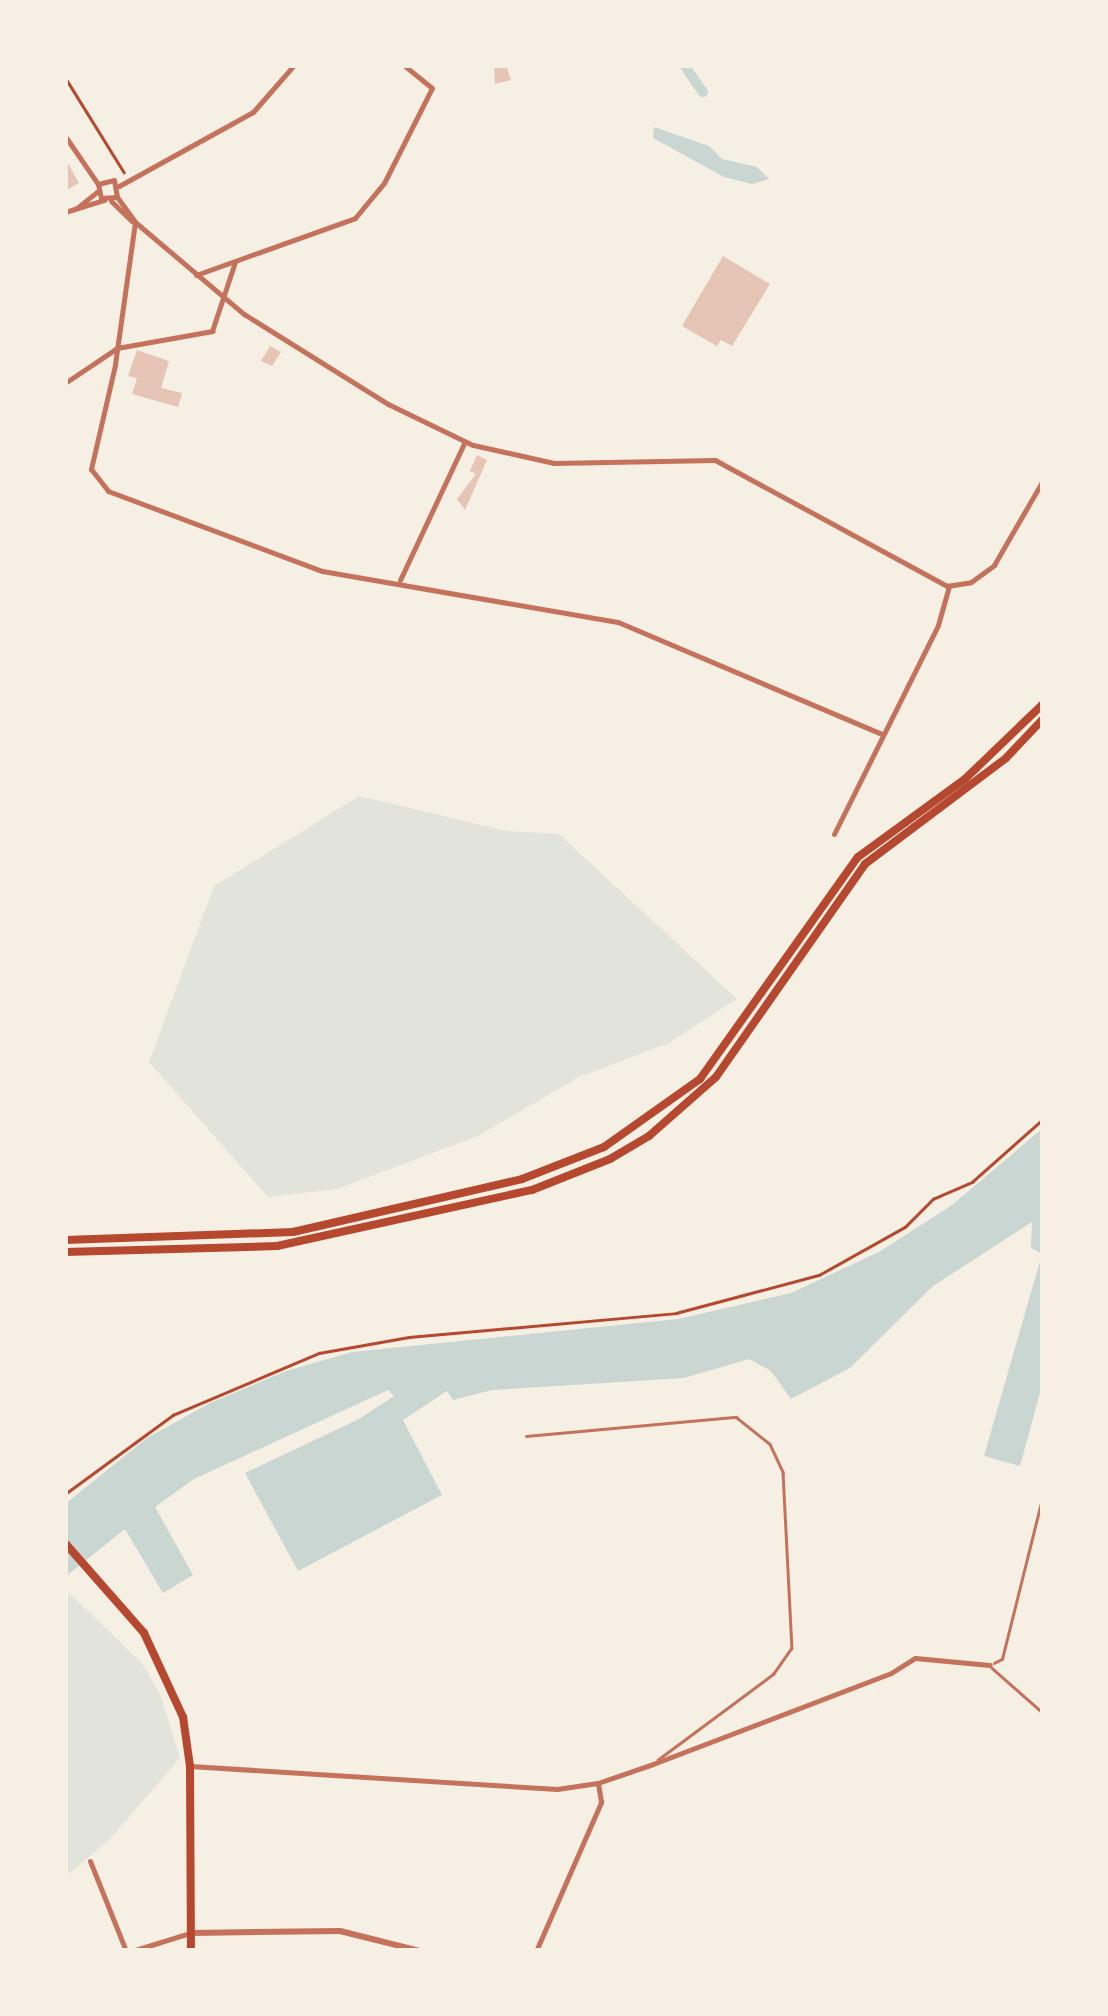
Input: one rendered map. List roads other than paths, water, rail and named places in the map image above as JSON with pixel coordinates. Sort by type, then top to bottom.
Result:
[{"type":"main road","points":[[65,1240],[294,1232],[522,1180],[604,1147],[700,1079],[858,857],[965,778],[1043,704]]},
{"type":"main road","points":[[65,1252],[277,1246],[532,1190],[610,1159],[649,1136],[716,1078],[865,864],[1006,758],[1043,718]]},
{"type":"main road","points":[[65,1543],[102,1580],[144,1633],[170,1680],[190,1766],[191,1951]]},
{"type":"street","points":[[67,212],[111,199],[119,186],[234,126],[294,65]]},
{"type":"street","points":[[195,275],[355,218],[384,184],[432,88],[404,65]]},
{"type":"street","points":[[65,136],[97,188],[225,299],[388,404],[465,440],[554,463],[716,460],[949,586],[971,582],[994,565],[1043,480]]},
{"type":"street","points":[[67,212],[107,178],[119,186]]},
{"type":"street","points":[[134,222],[116,348],[91,469],[108,492],[322,571],[400,580],[618,622],[880,734]]},
{"type":"street","points":[[65,382],[116,348],[200,338],[220,320],[227,274],[237,260]]},
{"type":"street","points":[[400,580],[465,440]]},
{"type":"street","points":[[834,834],[880,734],[938,625],[949,586]]},
{"type":"street","points":[[190,1766],[557,1789],[598,1783],[653,1764],[891,1673],[915,1658],[990,1665]]},
{"type":"street","points":[[536,1951],[601,1802],[598,1783]]},
{"type":"street","points":[[90,1862],[129,1951],[191,1933],[340,1931],[420,1951]]},
{"type":"lane","points":[[526,1436],[736,1417],[770,1444],[783,1472],[792,1648],[774,1674],[653,1764]]},
{"type":"lane","points":[[1043,1495],[1002,1659],[990,1665],[1043,1714]]},
{"type":"waterway","points":[[684,65],[703,92]]}]
